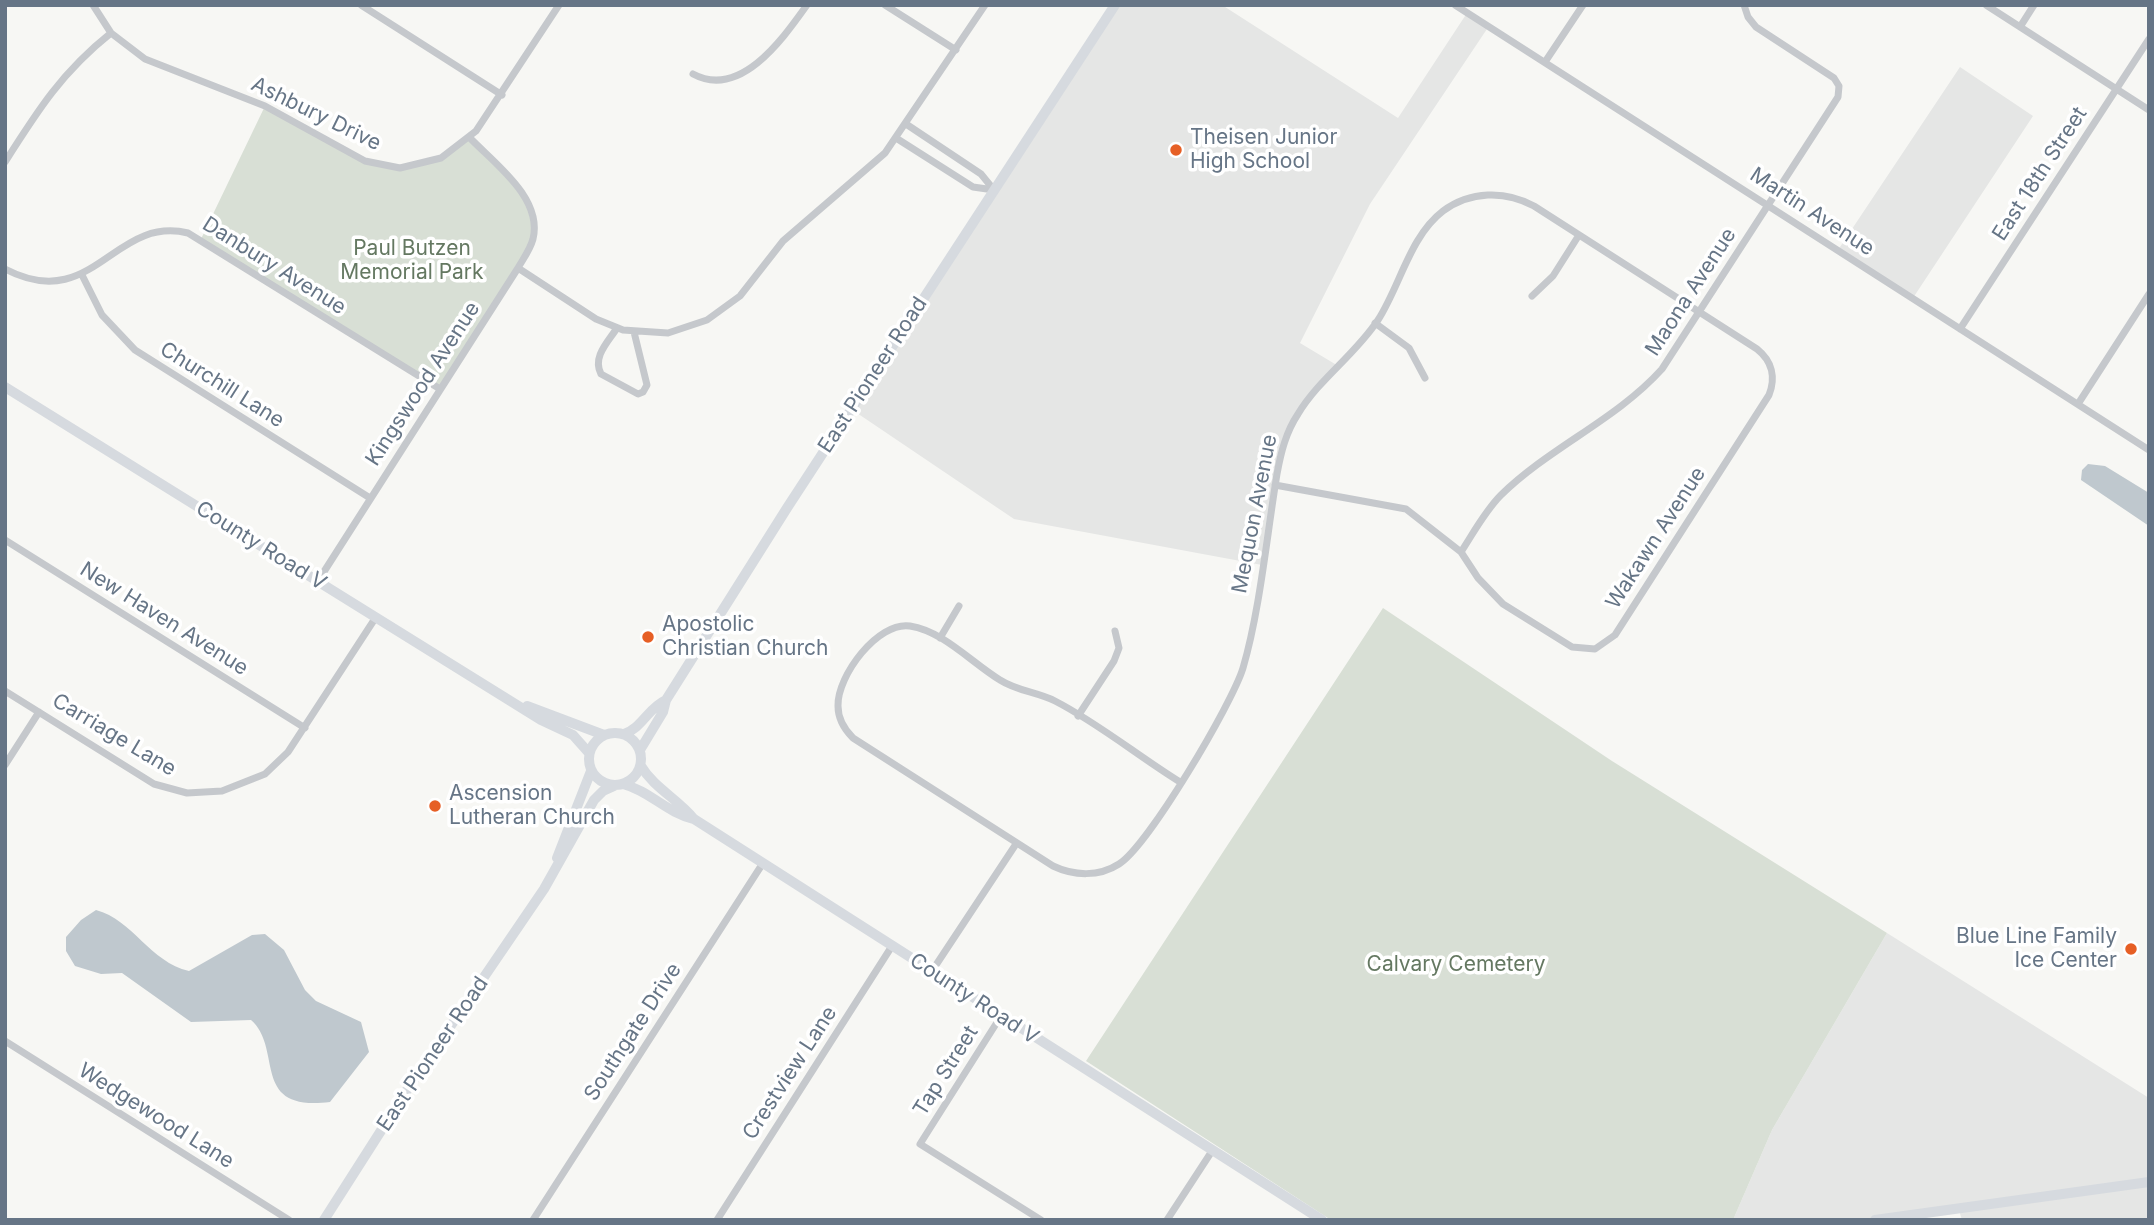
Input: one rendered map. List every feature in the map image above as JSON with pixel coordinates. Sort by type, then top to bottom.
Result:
[{"type":"main road","name":"East Pioneer Road","points":[[624,734],[638,725],[654,705],[666,700],[1115,5]]},
{"type":"main road","name":"County Road V","points":[[5,387],[517,704],[576,737],[589,754]]},
{"type":"main road","points":[[666,700],[663,712],[640,750],[641,766],[648,778],[683,806],[694,819]]},
{"type":"main road","name":"County Road V","points":[[517,704],[546,711],[604,734]]},
{"type":"main road","points":[[544,889],[591,771],[589,754],[604,734],[624,734],[640,750]]},
{"type":"main road","points":[[544,889],[572,844],[594,800],[603,791],[630,781],[641,766]]},
{"type":"main road","points":[[591,771],[601,782],[619,785]]},
{"type":"main road","name":"County Road V","points":[[619,785],[639,789],[678,816],[694,819],[1322,1220]]},
{"type":"main road","name":"East Pioneer Road","points":[[324,1220],[407,1090],[544,889]]},
{"type":"main road","points":[[1875,1220],[2149,1182]]},
{"type":"street","name":"Ashbury Drive","points":[[93,5],[111,33],[145,59],[265,106],[375,164],[404,168],[429,163],[450,153],[470,137],[502,95],[559,5]]},
{"type":"street","points":[[361,5],[502,95]]},
{"type":"street","points":[[694,74],[703,79],[719,79],[750,68],[769,53],[807,5]]},
{"type":"street","points":[[885,5],[956,50]]},
{"type":"street","points":[[518,268],[589,315],[617,328],[634,332],[661,333],[684,329],[724,309],[746,288],[783,241],[867,171],[896,138],[985,5]]},
{"type":"street","name":"Martin Avenue","points":[[1455,5],[2149,450]]},
{"type":"street","points":[[1545,62],[1583,5]]},
{"type":"street","name":"Maona Avenue","points":[[1461,552],[1491,506],[1510,487],[1634,396],[1656,376],[1700,313],[1838,97],[1839,86],[1830,75],[1754,25],[1744,5]]},
{"type":"street","points":[[1986,5],[2149,110]]},
{"type":"street","points":[[2020,27],[2034,5]]},
{"type":"street","points":[[5,162],[54,87],[80,59],[111,33]]},
{"type":"street","name":"East 18th Street","points":[[1960,328],[2149,39]]},
{"type":"street","points":[[906,124],[981,174],[994,190]]},
{"type":"street","name":"Kingswood Avenue","points":[[318,581],[518,268],[533,240],[532,215],[522,192],[470,137]]},
{"type":"street","points":[[896,138],[973,187],[994,190]]},
{"type":"street","name":"Mequon Avenue","points":[[1180,782],[1048,698],[1001,681],[940,638],[904,625],[879,633],[840,690],[838,705],[841,720],[853,738],[1016,844],[1066,871],[1086,874],[1106,870],[1134,851],[1180,782],[1220,719],[1239,679],[1248,645],[1283,445],[1300,410],[1376,323],[1425,230],[1443,211],[1457,203],[1485,195],[1513,197],[1534,206],[1700,313]]},
{"type":"street","name":"Danbury Avenue","points":[[5,270],[42,282],[82,275],[146,233],[164,230],[188,233],[440,389]]},
{"type":"street","points":[[1532,296],[1553,276],[1579,235]]},
{"type":"street","name":"Churchill Lane","points":[[82,275],[102,315],[135,350],[370,498]]},
{"type":"street","points":[[2078,404],[2149,294]]},
{"type":"street","name":"Wakawn Avenue","points":[[1275,485],[1401,507],[1461,552],[1478,578],[1496,597],[1567,645],[1590,650],[1609,641],[1772,388],[1772,369],[1764,355],[1700,313]]},
{"type":"street","points":[[1376,323],[1409,348],[1425,378]]},
{"type":"street","points":[[617,328],[598,357],[598,369],[601,374],[638,394],[643,393],[647,385],[634,332]]},
{"type":"street","name":"New Haven Avenue","points":[[5,540],[305,728]]},
{"type":"street","points":[[940,638],[959,606]]},
{"type":"street","name":"Carriage Lane","points":[[5,691],[153,784],[194,794],[234,788],[265,774],[288,752],[376,617]]},
{"type":"street","points":[[1079,716],[1114,661],[1119,648],[1115,631]]},
{"type":"street","points":[[5,765],[39,712]]},
{"type":"street","points":[[932,971],[1016,844]]},
{"type":"street","name":"Southgate Drive","points":[[533,1220],[763,863]]},
{"type":"street","name":"Crestview Lane","points":[[717,1220],[892,946]]},
{"type":"street","name":"Tap Street","points":[[1001,1016],[920,1144],[1041,1220]]},
{"type":"street","name":"Wedgewood Lane","points":[[5,1041],[289,1220]]},
{"type":"street","points":[[1167,1220],[1212,1151]]},
{"type":"shaded area","points":[[1115,5],[1222,5],[1398,118],[1467,13],[1489,26],[1370,204],[1300,343],[1340,367],[1300,410],[1286,438],[1262,565],[1014,519],[851,409]]},
{"type":"shaded area","points":[[1960,67],[2033,116],[1913,298],[1838,250]]},
{"type":"shaded area","points":[[2088,464],[2105,466],[2149,493],[2149,526],[2081,480],[2082,470]]},
{"type":"shaded area","points":[[96,910],[121,922],[163,959],[189,971],[252,935],[265,934],[284,950],[305,990],[316,1001],[361,1022],[369,1052],[330,1102],[305,1103],[288,1097],[278,1088],[272,1076],[261,1032],[251,1020],[191,1022],[122,973],[101,974],[75,966],[66,951],[66,937],[81,920]]},
{"type":"shaded area","points":[[1887,933],[2149,1098],[2149,1220],[1962,1220],[1959,1210],[1875,1220],[1733,1220],[1772,1130]]},
{"type":"green space","name":"Paul Butzen Memorial Park","points":[[265,106],[346,152],[389,165],[412,166],[434,161],[448,154],[469,137],[522,192],[530,208],[533,240],[440,389],[201,239]]},
{"type":"green space","name":"Calvary Cemetery","points":[[1383,608],[1612,761],[1887,933],[1772,1130],[1733,1220],[1331,1220],[1086,1061]]},
{"type":"place","name":"Theisen Junior High School","points":[[1176,150]]},
{"type":"place","name":"Apostolic Christian Church","points":[[648,637]]},
{"type":"place","name":"Ascension Lutheran Church","points":[[435,806]]},
{"type":"place","name":"Blue Line Family Ice Center","points":[[2131,949]]}]
